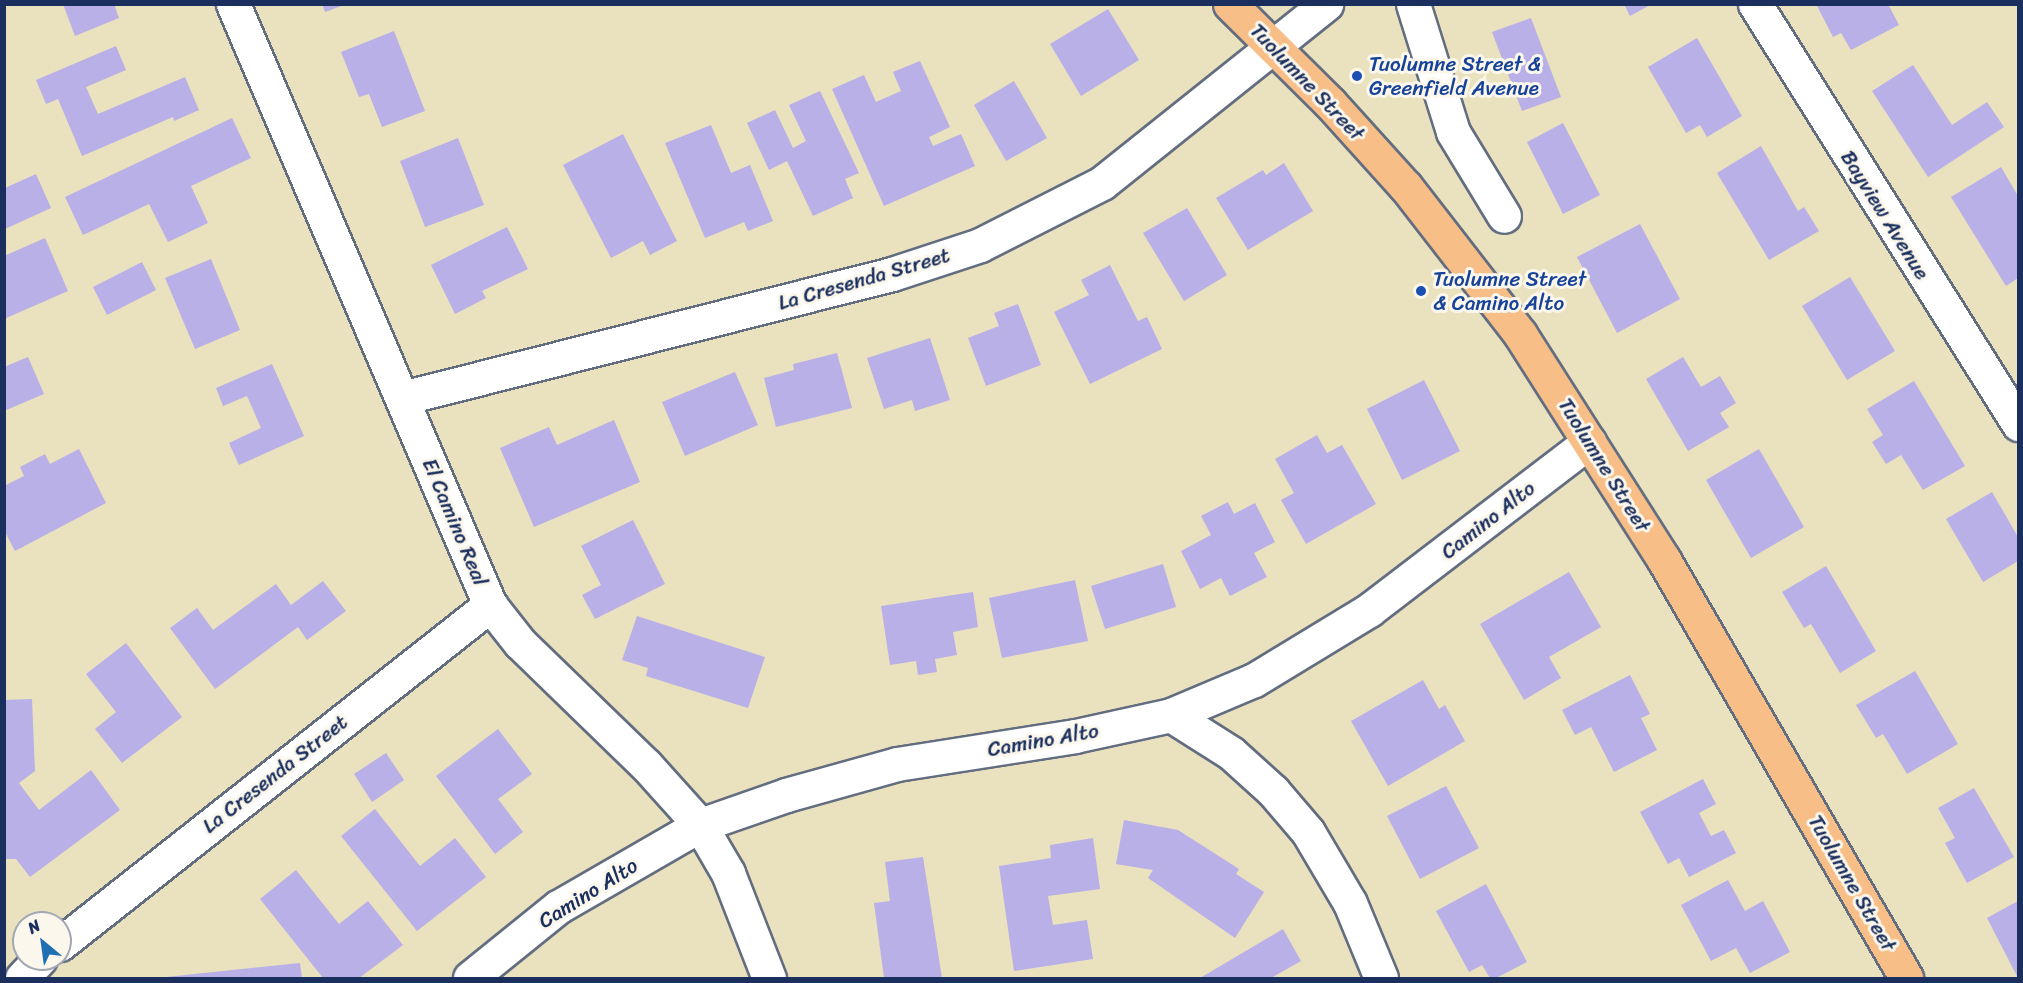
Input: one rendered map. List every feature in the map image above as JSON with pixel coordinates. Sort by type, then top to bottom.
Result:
[{"type":"main road","name":"Tuolumne Street","points":[[1230,4],[1330,103],[1447,237],[1520,334],[1664,560],[1906,978]]},
{"type":"street","name":"El Camino Real","points":[[233,4],[490,605],[520,643],[646,765],[700,825],[728,873],[770,978]]},
{"type":"street","name":"La Cresenda Street","points":[[402,398],[892,274],[980,245],[1102,183],[1326,4]]},
{"type":"street","points":[[1413,4],[1453,132],[1504,216]]},
{"type":"street","name":"Bayview Avenue","points":[[1755,4],[2019,424]]},
{"type":"street","name":"Camino Alto","points":[[470,978],[558,907],[700,825],[786,795],[897,764],[1076,736],[1171,715],[1254,680],[1369,610],[1589,442]]},
{"type":"street","name":"La Cresenda Street","points":[[72,935],[490,605]]},
{"type":"street","points":[[1171,715],[1231,753],[1273,791],[1308,832],[1350,903],[1381,978]]},
{"type":"building","points":[[63,4],[114,4],[119,18],[75,36]]},
{"type":"building","points":[[322,4],[344,4],[344,5],[325,12]]},
{"type":"building","points":[[1624,4],[1652,4],[1630,16]]},
{"type":"building","points":[[1816,4],[1888,4],[1899,25],[1851,50],[1841,33],[1833,37]]},
{"type":"building","points":[[1108,9],[1139,60],[1081,96],[1050,44]]},
{"type":"building","points":[[1531,18],[1561,97],[1522,111],[1492,32]]},
{"type":"building","points":[[394,31],[425,111],[382,127],[369,94],[359,97],[341,52]]},
{"type":"building","points":[[1697,38],[1742,116],[1707,137],[1700,125],[1686,133],[1648,67]]},
{"type":"building","points":[[116,46],[126,70],[86,87],[98,114],[185,77],[199,110],[174,121],[173,117],[82,156],[58,99],[46,104],[36,80]]},
{"type":"building","points":[[920,61],[950,127],[929,137],[933,146],[961,134],[975,166],[884,206],[832,89],[864,75],[876,102],[901,91],[893,72]]},
{"type":"building","points":[[1913,65],[1952,125],[1987,102],[2004,127],[1928,177],[1872,91]]},
{"type":"building","points":[[1014,81],[1047,138],[1006,161],[974,105]]},
{"type":"building","points":[[820,91],[859,173],[845,179],[853,198],[813,216],[787,161],[769,170],[747,123],[775,110],[793,148],[806,141],[789,105]]},
{"type":"building","points":[[232,118],[251,158],[191,186],[208,223],[168,242],[149,204],[83,235],[65,197]]},
{"type":"building","points":[[1563,123],[1600,195],[1563,214],[1527,142]]},
{"type":"building","points":[[711,125],[731,173],[750,165],[773,221],[748,231],[744,222],[705,238],[665,143]]},
{"type":"building","points":[[623,134],[677,241],[650,255],[643,241],[611,258],[563,165]]},
{"type":"building","points":[[458,138],[484,205],[425,227],[400,161]]},
{"type":"building","points":[[1761,146],[1798,211],[1804,207],[1819,231],[1769,260],[1717,173]]},
{"type":"building","points":[[1284,163],[1313,211],[1248,250],[1216,198],[1263,170],[1266,175]]},
{"type":"building","points":[[2001,167],[2018,196],[2018,278],[2006,286],[1951,197]]},
{"type":"building","points":[[36,174],[51,208],[5,229],[5,188]]},
{"type":"building","points":[[1187,208],[1227,275],[1184,301],[1143,233]]},
{"type":"building","points":[[1640,224],[1680,299],[1617,333],[1577,257]]},
{"type":"building","points":[[507,227],[528,269],[482,291],[486,298],[455,314],[431,265]]},
{"type":"building","points":[[45,238],[68,291],[4,319],[4,256]]},
{"type":"building","points":[[211,259],[240,330],[195,349],[165,278]]},
{"type":"building","points":[[142,262],[156,290],[107,315],[93,287]]},
{"type":"building","points":[[1110,265],[1138,321],[1147,317],[1162,349],[1090,384],[1054,312],[1089,295],[1081,280]]},
{"type":"building","points":[[1850,277],[1895,351],[1847,380],[1802,306]]},
{"type":"building","points":[[1018,304],[1041,365],[986,386],[968,338],[999,326],[994,313]]},
{"type":"building","points":[[930,338],[950,400],[915,411],[912,400],[884,409],[867,358]]},
{"type":"building","points":[[837,353],[852,408],[776,427],[764,378],[794,370],[793,364]]},
{"type":"building","points":[[28,357],[44,394],[4,411],[4,367]]},
{"type":"building","points":[[1683,357],[1701,387],[1720,376],[1736,403],[1720,413],[1729,427],[1688,451],[1646,379]]},
{"type":"building","points":[[272,364],[304,436],[239,465],[229,443],[261,428],[247,396],[223,406],[216,388]]},
{"type":"building","points":[[735,372],[758,425],[685,456],[662,402]]},
{"type":"building","points":[[1424,380],[1460,451],[1402,480],[1367,409]]},
{"type":"building","points":[[1914,381],[1965,466],[1923,490],[1901,455],[1886,464],[1872,442],[1883,435],[1867,409]]},
{"type":"building","points":[[614,420],[640,482],[534,527],[500,448],[549,427],[557,445]]},
{"type":"building","points":[[1317,435],[1327,453],[1342,445],[1376,504],[1306,544],[1281,500],[1294,493],[1275,459]]},
{"type":"building","points":[[79,449],[106,503],[15,551],[4,530],[4,486],[24,476],[20,467],[45,454],[50,464]]},
{"type":"building","points":[[1759,449],[1804,527],[1751,558],[1706,480]]},
{"type":"building","points":[[1992,492],[2018,537],[2018,561],[1983,582],[1946,519]]},
{"type":"building","points":[[1228,502],[1234,514],[1255,503],[1275,542],[1254,553],[1267,577],[1230,596],[1221,578],[1200,589],[1181,551],[1211,535],[1201,516]]},
{"type":"building","points":[[633,520],[665,584],[595,619],[582,595],[601,585],[581,546]]},
{"type":"building","points":[[1163,564],[1176,607],[1105,629],[1091,586]]},
{"type":"building","points":[[1826,566],[1876,651],[1840,673],[1811,624],[1804,628],[1782,592]]},
{"type":"building","points":[[1569,572],[1601,627],[1549,657],[1561,678],[1524,700],[1480,624]]},
{"type":"building","points":[[1075,580],[1088,641],[1002,658],[989,598]]},
{"type":"building","points":[[323,581],[346,611],[307,640],[298,627],[215,689],[170,628],[197,608],[213,630],[276,584],[291,605]]},
{"type":"building","points":[[973,592],[978,627],[953,632],[957,655],[935,659],[937,672],[918,675],[916,661],[890,665],[881,606]]},
{"type":"building","points":[[637,616],[765,657],[748,708],[646,676],[648,668],[622,660]]},
{"type":"building","points":[[126,643],[182,717],[122,763],[95,729],[116,712],[86,674]]},
{"type":"building","points":[[1915,671],[1958,744],[1907,774],[1883,734],[1876,738],[1856,705]]},
{"type":"building","points":[[1630,675],[1650,714],[1641,718],[1657,750],[1614,772],[1591,727],[1575,735],[1562,710]]},
{"type":"building","points":[[1423,680],[1439,709],[1445,705],[1465,741],[1388,786],[1351,721]]},
{"type":"building","points":[[32,699],[35,771],[19,783],[39,810],[91,770],[120,810],[30,877],[16,859],[4,859],[4,700]]},
{"type":"building","points":[[498,729],[532,774],[498,799],[523,832],[495,854],[436,776]]},
{"type":"building","points":[[386,753],[404,780],[372,802],[354,774]]},
{"type":"building","points":[[1703,779],[1716,804],[1699,813],[1711,836],[1724,830],[1736,853],[1689,877],[1679,858],[1668,864],[1640,812]]},
{"type":"building","points":[[1446,786],[1479,848],[1420,879],[1387,816]]},
{"type":"building","points":[[1974,788],[2014,857],[1967,883],[1945,843],[1955,838],[1938,808]]},
{"type":"building","points":[[375,809],[420,866],[455,838],[486,877],[417,931],[341,836]]},
{"type":"building","points":[[1124,820],[1178,830],[1239,869],[1236,874],[1264,892],[1235,938],[1148,878],[1153,870],[1116,864]]},
{"type":"building","points":[[1093,838],[1100,889],[1048,896],[1053,925],[1087,920],[1093,959],[1014,971],[999,866],[1051,858],[1050,845]]},
{"type":"building","points":[[923,857],[942,978],[884,978],[874,903],[890,901],[885,862]]},
{"type":"building","points":[[296,870],[339,924],[368,901],[403,945],[359,978],[323,978],[260,899]]},
{"type":"building","points":[[1728,880],[1745,911],[1763,901],[1790,952],[1750,973],[1736,948],[1711,961],[1681,905]]},
{"type":"building","points":[[1486,884],[1527,962],[1496,978],[1490,978],[1482,965],[1469,972],[1436,911]]},
{"type":"building","points":[[2018,901],[2018,978],[1987,918]]},
{"type":"building","points":[[1283,929],[1301,961],[1271,978],[1200,978]]},
{"type":"building","points":[[300,963],[302,978],[166,978],[166,977]]},
{"type":"place","name":"Tuolumne Street & Greenfield Avenue","points":[[1357,76]]},
{"type":"place","name":"Tuolumne Street & Camino Alto","points":[[1421,291]]}]
